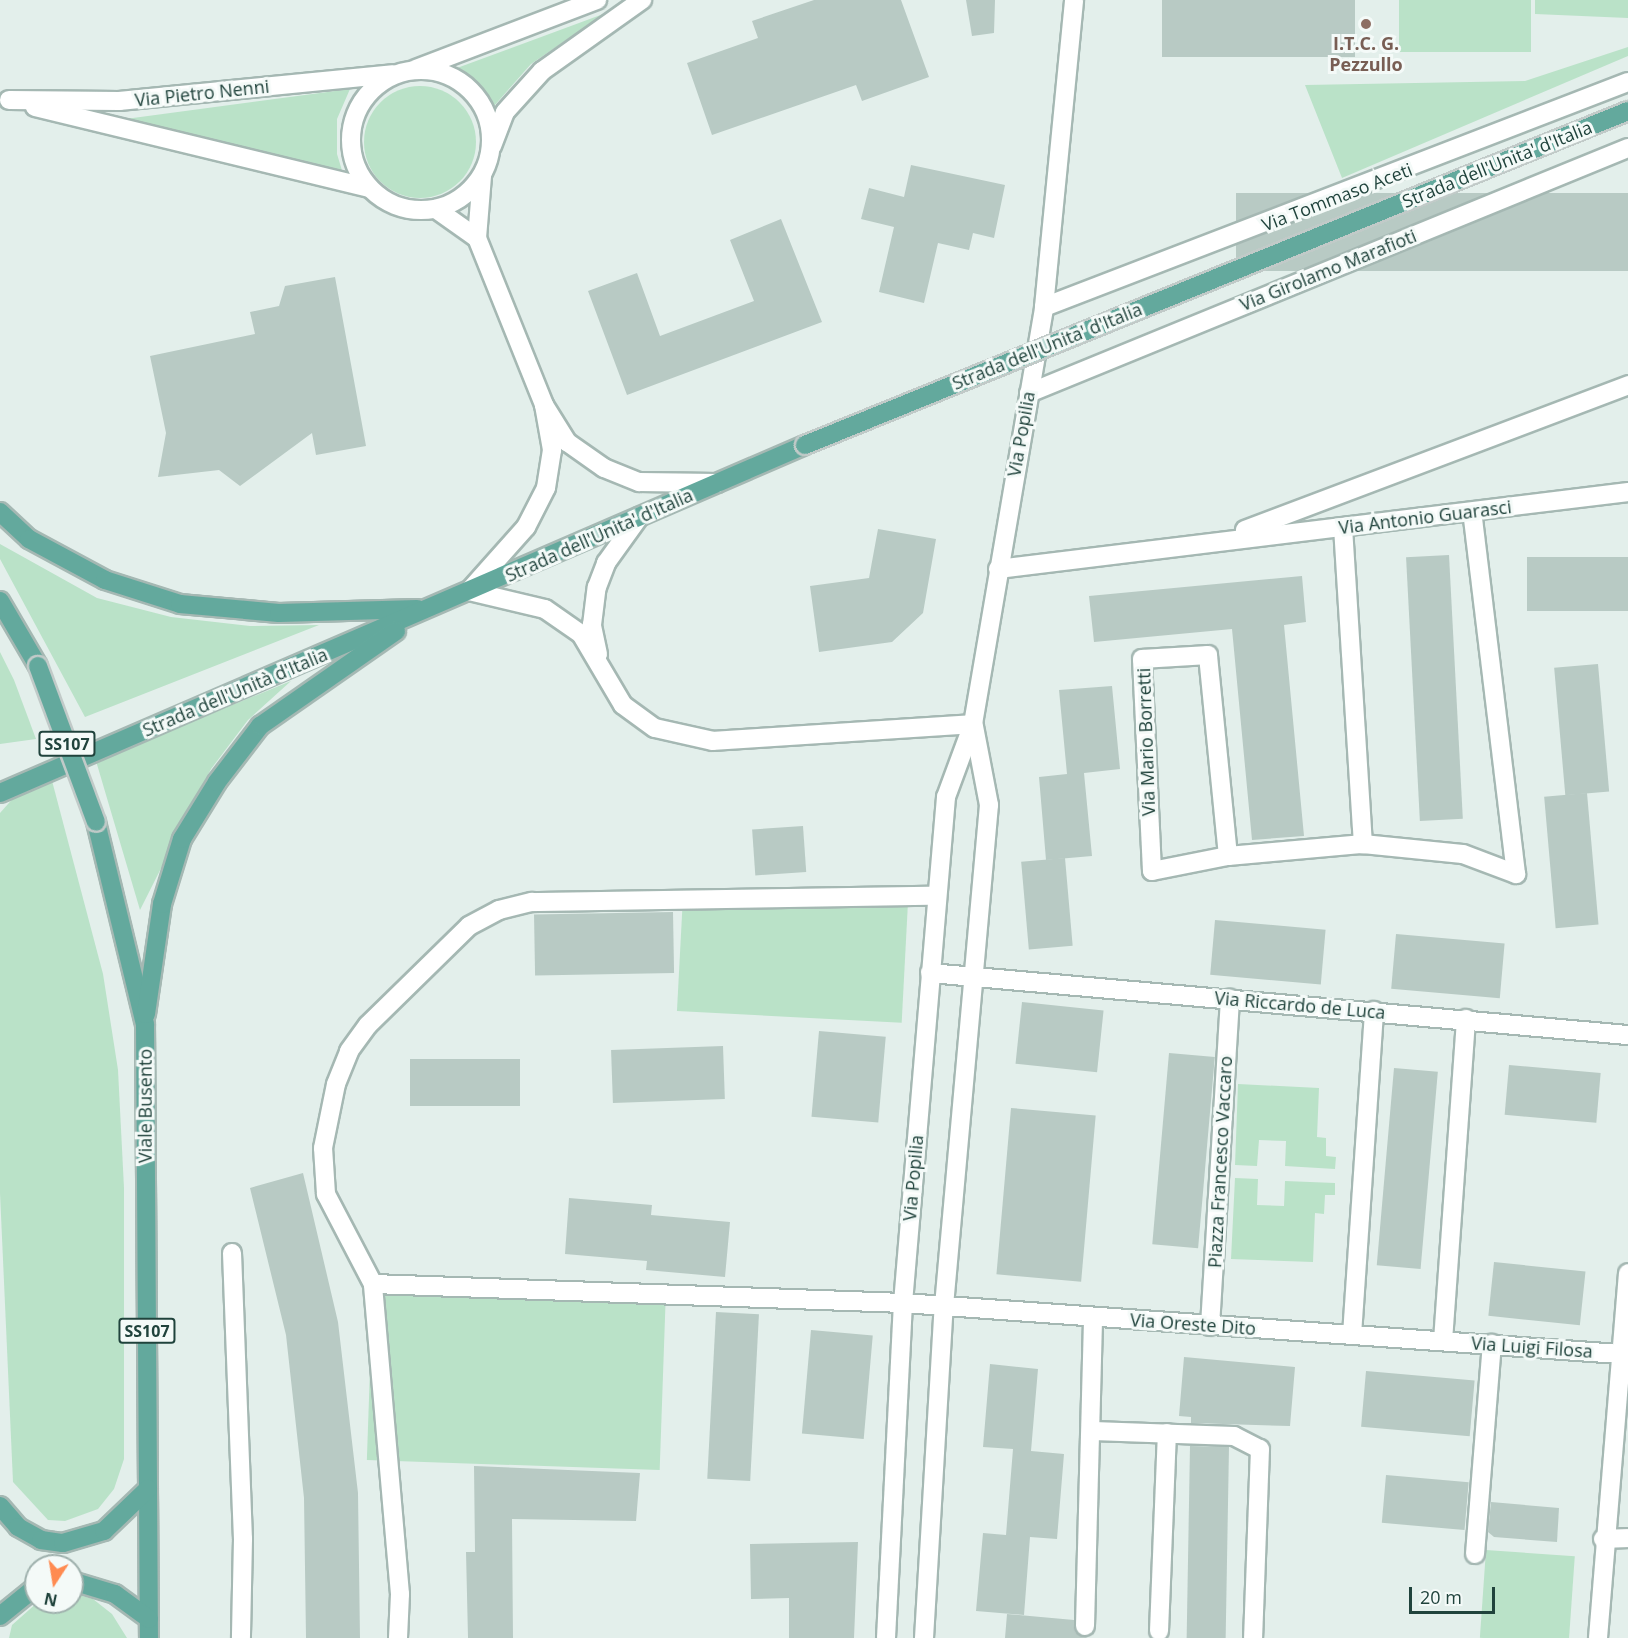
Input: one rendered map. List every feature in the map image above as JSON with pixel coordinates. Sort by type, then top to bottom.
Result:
[{"type":"main road","name":"Strada dell'Unita' d'Italia","points":[[469,591],[805,444],[1628,111]]},
{"type":"main road","points":[[0,512],[29,539],[105,580],[180,604],[279,613],[428,609]]},
{"type":"main road","name":"Strada dell'Unità d'Italia","points":[[0,793],[469,591]]},
{"type":"main road","name":"Viale Busento","points":[[0,601],[38,666],[96,822],[145,1024],[149,1638]]},
{"type":"main road","points":[[145,1024],[162,904],[182,839],[217,782],[260,726],[428,609]]},
{"type":"main road","points":[[0,1506],[18,1527],[41,1540],[63,1543],[104,1531],[148,1489]]},
{"type":"main road","points":[[84,1585],[115,1594],[149,1619]]},
{"type":"main road","points":[[0,1616],[24,1597]]},
{"type":"street","points":[[482,176],[454,202],[436,209],[399,207],[369,188],[350,144],[353,120],[364,99],[395,74],[415,70],[597,0]]},
{"type":"street","points":[[642,0],[542,71],[505,112],[482,176],[477,238],[544,405],[567,442],[604,468],[639,482],[717,483]]},
{"type":"street","name":"Via Popilia","points":[[886,1638],[903,1303],[946,797],[973,724],[1044,307],[1074,0]]},
{"type":"street","points":[[415,70],[449,76],[469,89],[483,108],[490,153]]},
{"type":"street","name":"Via Pietro Nenni","points":[[5,98],[119,101],[395,74]]},
{"type":"street","name":"Via Tommaso Aceti","points":[[1044,307],[1628,82]]},
{"type":"street","name":"Via Pietro Nenni","points":[[5,98],[369,188]]},
{"type":"street","name":"Via Girolamo Marafioti","points":[[1029,393],[1628,148]]},
{"type":"street","points":[[436,209],[477,238]]},
{"type":"street","name":"Via Antonio Guarasci","points":[[1222,539],[1628,385]]},
{"type":"street","points":[[544,405],[552,450],[546,488],[526,527],[469,591],[545,609],[581,634],[623,705],[655,728],[713,741],[973,724]]},
{"type":"street","name":"Via Antonio Guarasci","points":[[998,568],[1222,539],[1472,513],[1628,492]]},
{"type":"street","name":"Via Mario Borretti","points":[[1228,856],[1208,655],[1142,659],[1152,871],[1228,856],[1363,844],[1463,854],[1516,873],[1472,513]]},
{"type":"street","points":[[602,673],[592,625],[597,587],[606,563],[639,517]]},
{"type":"street","points":[[1343,527],[1363,844]]},
{"type":"street","name":"Via Popilia","points":[[924,1638],[944,1306],[989,805],[973,724]]},
{"type":"street","points":[[398,1638],[400,1594],[373,1284],[326,1194],[323,1148],[336,1084],[349,1051],[368,1025],[432,956],[469,926],[499,910],[532,902],[936,896]]},
{"type":"street","name":"Via Riccardo de Luca","points":[[930,974],[1466,1019],[1628,1035]]},
{"type":"street","name":"Piazza Francesco Vaccaro","points":[[1210,1326],[1230,999]]},
{"type":"street","points":[[1352,1335],[1374,1011]]},
{"type":"street","points":[[1443,1341],[1466,1019]]},
{"type":"street","points":[[232,1253],[243,1539],[241,1638]]},
{"type":"street","points":[[1598,1638],[1603,1539],[1628,1273]]},
{"type":"street","name":"Via Oreste Dito","points":[[373,1284],[903,1303],[1443,1341]]},
{"type":"street","points":[[1085,1626],[1093,1431],[1093,1318]]},
{"type":"street","name":"Via Luigi Filosa","points":[[1443,1341],[1620,1354]]},
{"type":"street","points":[[1475,1554],[1492,1344]]},
{"type":"street","points":[[1093,1431],[1234,1436],[1260,1449],[1253,1638]]},
{"type":"street","points":[[1159,1630],[1167,1433]]},
{"type":"street","points":[[1603,1539],[1628,1538]]},
{"type":"green space","points":[[1399,0],[1531,0],[1531,52],[1399,52]]},
{"type":"green space","points":[[1535,0],[1628,0],[1628,18],[1535,14]]},
{"type":"green space","points":[[606,13],[531,64],[494,106],[457,68]]},
{"type":"green space","points":[[1628,47],[1628,56],[1342,178],[1305,85],[1525,81]]},
{"type":"green space","points":[[420,86],[441,90],[460,102],[472,121],[476,142],[472,163],[460,182],[441,194],[420,198],[399,194],[380,182],[368,163],[364,142],[368,121],[380,102],[399,90]]},
{"type":"green space","points":[[350,89],[337,119],[337,154],[344,177],[118,120]]},
{"type":"green space","points":[[0,544],[97,598],[171,617],[250,626],[319,625],[85,717],[0,559]]},
{"type":"green space","points":[[0,652],[14,680],[36,739],[0,744]]},
{"type":"green space","points":[[291,681],[248,720],[211,769],[140,910],[96,761]]},
{"type":"green space","points":[[51,777],[103,974],[118,1070],[124,1188],[124,1459],[114,1489],[98,1509],[65,1521],[48,1520],[13,1482],[0,1193],[0,813],[16,795]]},
{"type":"green space","points":[[683,890],[908,902],[902,1023],[677,1011]]},
{"type":"green space","points":[[1238,1084],[1319,1088],[1317,1137],[1326,1138],[1326,1156],[1336,1157],[1335,1169],[1285,1166],[1286,1141],[1259,1140],[1257,1166],[1235,1165]]},
{"type":"green space","points":[[1235,1178],[1258,1179],[1257,1205],[1284,1206],[1285,1181],[1335,1183],[1335,1195],[1325,1195],[1324,1214],[1315,1213],[1313,1262],[1231,1259]]},
{"type":"green space","points":[[373,1284],[666,1294],[660,1470],[367,1460]]},
{"type":"green space","points":[[1486,1550],[1575,1556],[1569,1638],[1480,1638]]},
{"type":"green space","points":[[84,1596],[93,1599],[112,1614],[127,1638],[9,1638],[12,1625],[24,1614],[84,1614]]},
{"type":"building","points":[[814,0],[901,0],[929,77],[862,101],[856,85],[712,135],[687,63],[758,38],[752,21]]},
{"type":"building","points":[[966,0],[995,0],[994,33],[972,36]]},
{"type":"building","points":[[1162,0],[1355,0],[1355,57],[1162,57]]},
{"type":"building","points":[[911,165],[1005,185],[994,238],[973,233],[969,250],[938,243],[924,303],[879,292],[894,227],[861,219],[869,188],[904,197]]},
{"type":"building","points":[[1236,193],[1628,193],[1628,271],[1236,271]]},
{"type":"building","points":[[781,219],[822,322],[627,395],[588,291],[637,273],[660,336],[754,301],[730,240]]},
{"type":"building","points":[[335,277],[366,446],[316,455],[312,433],[240,486],[219,470],[158,477],[166,433],[150,356],[255,334],[250,312],[279,306],[285,286]]},
{"type":"building","points":[[878,529],[936,539],[923,613],[892,642],[819,652],[810,586],[869,578]]},
{"type":"building","points":[[1449,555],[1463,819],[1420,821],[1406,557]]},
{"type":"building","points":[[1527,557],[1628,557],[1628,611],[1527,611]]},
{"type":"building","points":[[1302,576],[1306,622],[1284,625],[1304,836],[1252,840],[1232,629],[1094,642],[1089,596]]},
{"type":"building","points":[[1598,664],[1609,792],[1565,795],[1554,668]]},
{"type":"building","points":[[1112,686],[1120,769],[1084,773],[1092,856],[1046,860],[1039,777],[1067,774],[1059,690]]},
{"type":"building","points":[[1587,793],[1599,924],[1556,928],[1544,797]]},
{"type":"building","points":[[803,826],[806,872],[755,875],[752,830]]},
{"type":"building","points":[[1065,858],[1073,946],[1029,949],[1021,862]]},
{"type":"building","points":[[673,912],[674,973],[535,975],[534,914]]},
{"type":"building","points":[[1215,920],[1326,930],[1321,984],[1210,975]]},
{"type":"building","points":[[1396,934],[1505,943],[1500,998],[1391,989]]},
{"type":"building","points":[[1022,1002],[1104,1011],[1097,1072],[1016,1064]]},
{"type":"building","points":[[819,1031],[886,1037],[878,1123],[812,1117]]},
{"type":"building","points":[[723,1046],[725,1099],[613,1103],[611,1050]]},
{"type":"building","points":[[1169,1053],[1215,1057],[1198,1248],[1152,1244]]},
{"type":"building","points":[[410,1059],[520,1059],[520,1106],[410,1106]]},
{"type":"building","points":[[1509,1065],[1601,1073],[1596,1123],[1505,1115]]},
{"type":"building","points":[[1394,1068],[1438,1072],[1421,1269],[1377,1265]]},
{"type":"building","points":[[1011,1108],[1096,1115],[1081,1282],[996,1274]]},
{"type":"building","points":[[303,1173],[338,1322],[358,1493],[360,1638],[306,1638],[304,1498],[286,1335],[250,1188]]},
{"type":"building","points":[[569,1198],[652,1205],[651,1215],[730,1222],[725,1277],[646,1270],[647,1261],[565,1254]]},
{"type":"building","points":[[1494,1262],[1585,1272],[1580,1325],[1488,1316]]},
{"type":"building","points":[[716,1312],[759,1314],[750,1481],[707,1479]]},
{"type":"building","points":[[811,1330],[873,1335],[864,1439],[802,1434]]},
{"type":"building","points":[[1184,1357],[1295,1367],[1290,1426],[1191,1423],[1191,1417],[1179,1416]]},
{"type":"building","points":[[990,1364],[1038,1369],[1031,1451],[1064,1454],[1057,1539],[1030,1537],[1024,1615],[976,1611],[983,1533],[1006,1535],[1013,1449],[983,1447]]},
{"type":"building","points":[[1366,1371],[1475,1380],[1470,1436],[1361,1427]]},
{"type":"building","points":[[1190,1446],[1229,1447],[1226,1638],[1187,1638]]},
{"type":"building","points":[[474,1466],[640,1473],[636,1521],[512,1519],[513,1638],[468,1638],[466,1552],[475,1552]]},
{"type":"building","points":[[1386,1475],[1469,1482],[1465,1530],[1382,1523]]},
{"type":"building","points":[[1491,1502],[1559,1508],[1557,1542],[1494,1537],[1488,1532]]},
{"type":"building","points":[[858,1542],[854,1638],[789,1638],[789,1598],[751,1599],[750,1544]]},
{"type":"building","points":[[1007,1614],[1074,1620],[1075,1632],[1088,1638],[1005,1638]]},
{"type":"place","name":"I.T.C. G. Pezzullo","points":[[1366,24]]}]
